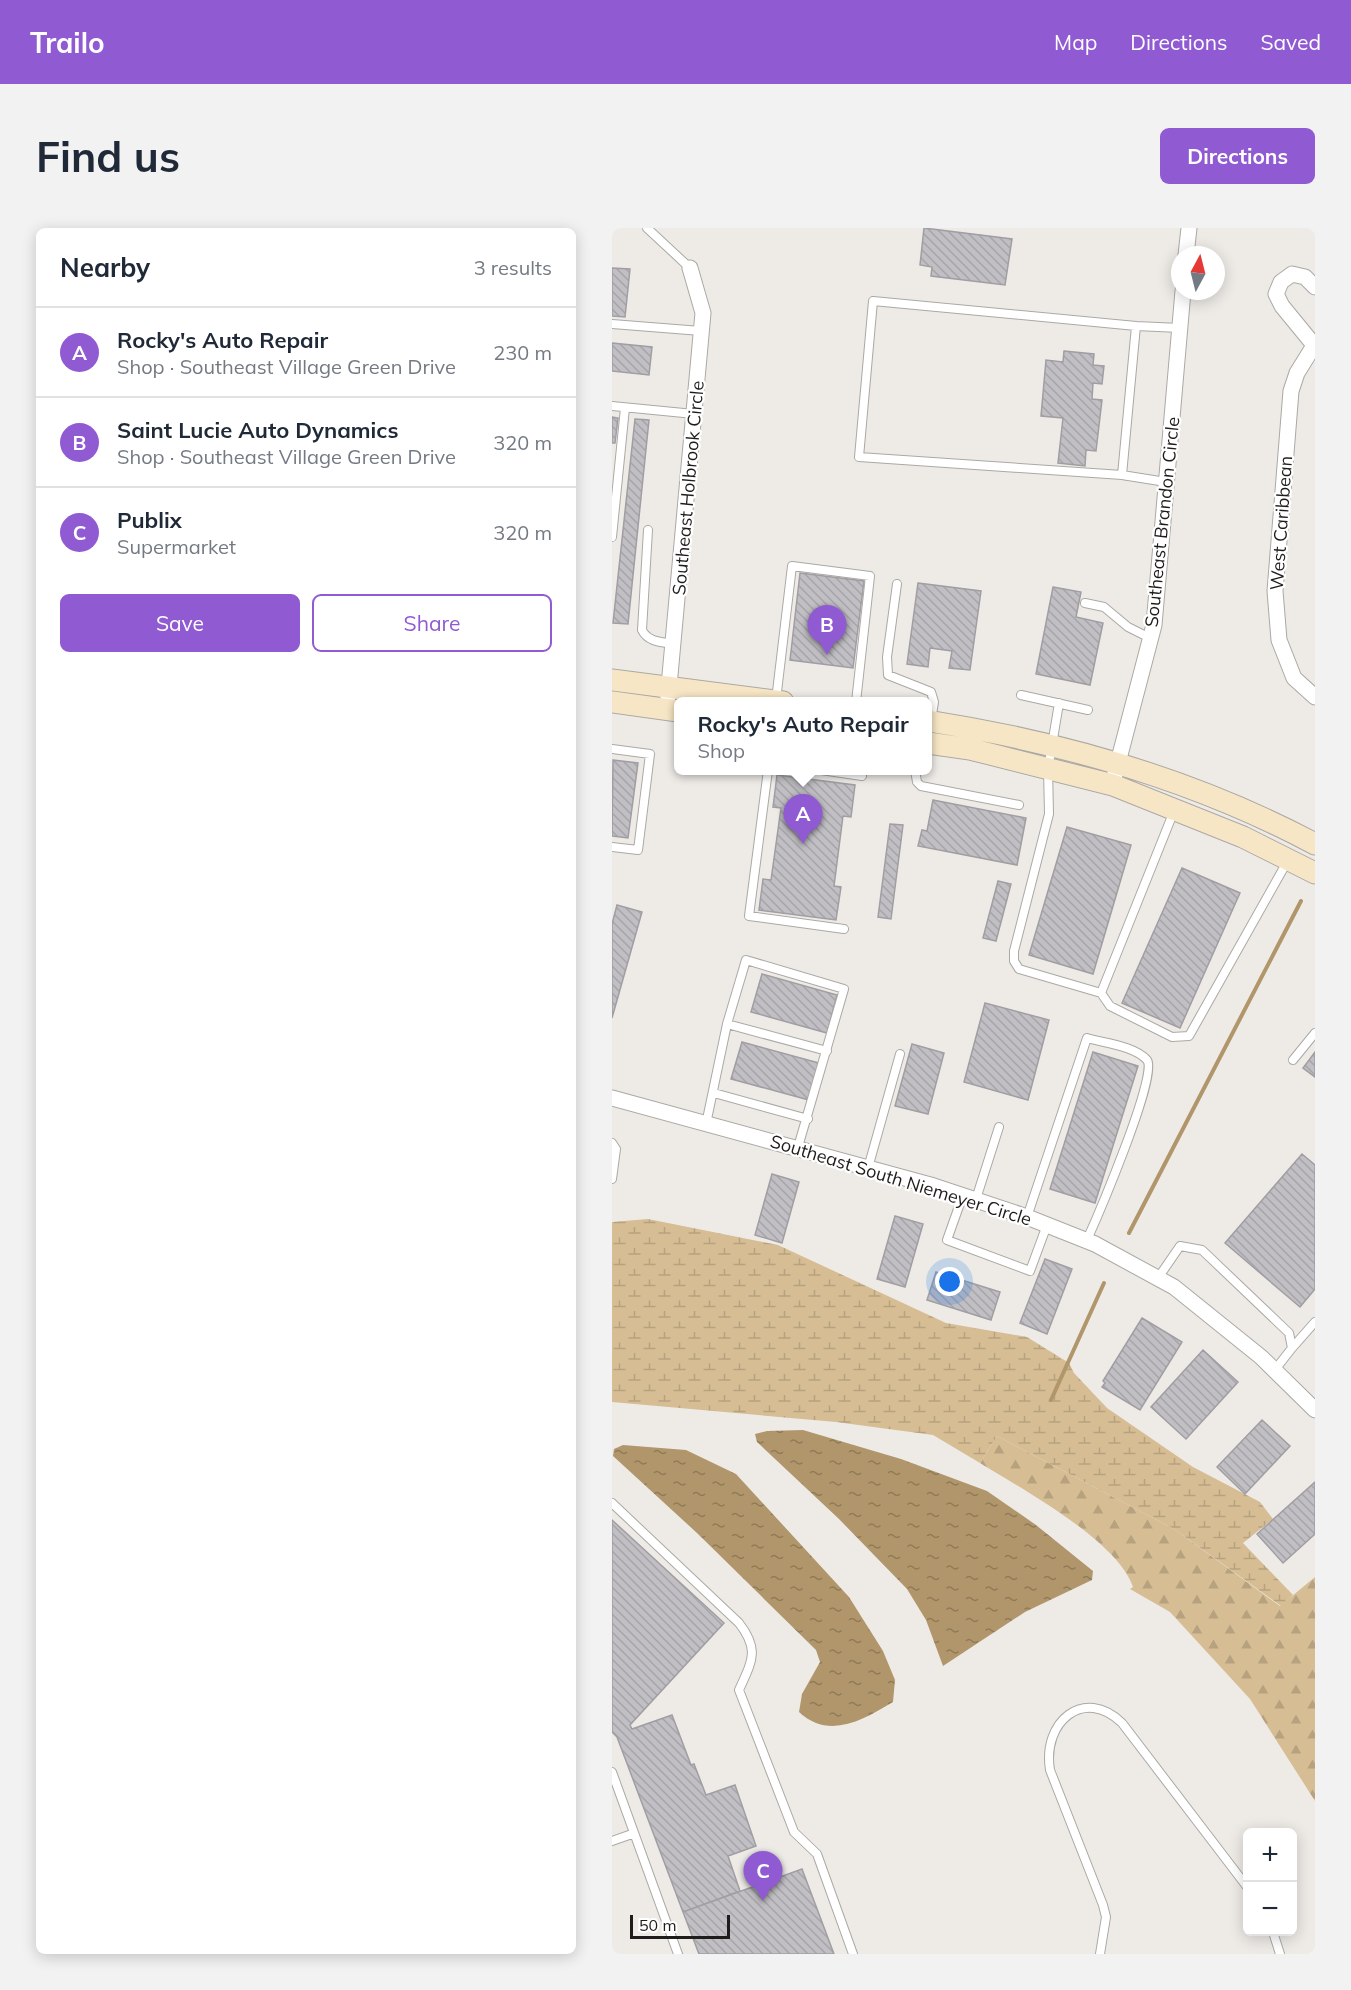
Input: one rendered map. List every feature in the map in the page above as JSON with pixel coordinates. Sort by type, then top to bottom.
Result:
[{"type":"street","points":[[1187,246],[1189,228]]},
{"type":"street","name":"Southeast Holbrook Circle","points":[[672,710],[669,688],[703,313],[690,268]]},
{"type":"street","points":[[1314,344],[1282,306],[1276,294],[1281,282],[1292,274],[1305,277],[1315,287]]},
{"type":"street","name":"Southeast Brandon Circle","points":[[1113,785],[1150,638],[1182,300]]},
{"type":"street","name":"West Caribbean","points":[[1314,344],[1297,373],[1291,391],[1275,591],[1279,640],[1294,678],[1315,697]]},
{"type":"street","points":[[612,680],[744,697]]},
{"type":"street","points":[[612,702],[672,710]]},
{"type":"street","points":[[932,723],[980,729],[1118,762],[1258,814],[1315,844]]},
{"type":"street","points":[[932,744],[970,749],[1113,785],[1243,837],[1315,873]]},
{"type":"street","name":"Southeast South Niemeyer Circle","points":[[612,1098],[798,1147],[970,1197],[1027,1217],[1086,1242],[1174,1287],[1313,1405]]},
{"type":"lane","points":[[647,228],[690,268]]},
{"type":"lane","points":[[1166,482],[1122,475],[859,457],[873,301],[1136,326],[1180,328]]},
{"type":"lane","points":[[612,324],[701,331]]},
{"type":"lane","points":[[1122,475],[1136,326]]},
{"type":"lane","points":[[612,406],[694,414]]},
{"type":"lane","points":[[612,537],[616,450],[625,408]]},
{"type":"lane","points":[[648,530],[642,630],[645,636],[652,640],[674,644]]},
{"type":"lane","points":[[778,697],[792,566],[870,576],[857,697]]},
{"type":"lane","points":[[897,584],[887,657],[888,675],[930,692],[932,697]]},
{"type":"lane","points":[[1085,603],[1104,607],[1128,627],[1150,638]]},
{"type":"lane","points":[[1021,695],[1088,710]]},
{"type":"lane","points":[[1059,703],[1048,769],[1049,814],[1014,951],[1014,961],[1019,969],[1101,993],[1110,1006],[1172,1037],[1189,1036],[1289,860]]},
{"type":"lane","points":[[612,749],[650,754],[638,850],[612,847]]},
{"type":"lane","points":[[767,775],[749,916],[844,928]]},
{"type":"lane","points":[[916,775],[917,782],[921,786],[1019,805]]},
{"type":"lane","points":[[1101,993],[1174,810]]},
{"type":"lane","points":[[706,1124],[728,1024],[746,960],[844,989],[798,1147]]},
{"type":"lane","points":[[728,1024],[827,1051]]},
{"type":"lane","points":[[1293,1060],[1315,1033]]},
{"type":"lane","points":[[1027,1217],[1087,1038],[1138,1053],[1149,1062],[1150,1068],[1144,1091],[1108,1193],[1086,1242]]},
{"type":"lane","points":[[868,1168],[900,1054]]},
{"type":"lane","points":[[714,1093],[808,1119]]},
{"type":"lane","points":[[999,1127],[970,1197],[947,1240],[1030,1271],[1047,1226]]},
{"type":"lane","points":[[612,1143],[616,1149],[612,1179]]},
{"type":"lane","points":[[1158,1278],[1180,1246],[1202,1250],[1289,1333],[1292,1348]]},
{"type":"lane","points":[[1274,1371],[1315,1322]]},
{"type":"lane","points":[[612,1503],[739,1623],[751,1638],[753,1658],[739,1690],[794,1832],[817,1854],[853,1954]]},
{"type":"lane","points":[[1100,1954],[1106,1917],[1103,1905],[1050,1770],[1048,1758],[1052,1732],[1061,1721],[1079,1710],[1100,1708],[1112,1713],[1122,1723],[1243,1882]]},
{"type":"lane","points":[[612,1772],[632,1834],[678,1954]]},
{"type":"lane","points":[[612,1841],[632,1834]]},
{"type":"lane","points":[[1274,1936],[1280,1954]]},
{"type":"green space","points":[[648,1219],[778,1245],[946,1323],[1027,1337],[1069,1363],[1074,1373],[1107,1408],[1193,1467],[1260,1502],[1273,1519],[1243,1543],[1293,1595],[1281,1606],[1174,1529],[997,1436],[980,1463],[933,1435],[836,1422],[612,1402],[612,1222]]},
{"type":"green space","points":[[997,1436],[1174,1529],[1280,1606],[1315,1577],[1315,1801],[1250,1699],[1170,1612],[1130,1589],[1133,1587],[1124,1569],[1089,1534],[1043,1501],[980,1463]]},
{"type":"water","points":[[803,1430],[901,1459],[987,1491],[1036,1525],[1093,1571],[1092,1580],[1025,1612],[943,1666],[926,1620],[907,1589],[839,1519],[757,1442],[755,1434],[767,1431]]},
{"type":"water","points":[[623,1445],[686,1450],[736,1474],[849,1597],[883,1651],[895,1680],[893,1702],[858,1720],[834,1726],[822,1725],[799,1712],[802,1694],[820,1662],[816,1650],[697,1533],[613,1456],[614,1449]]},
{"type":"building","points":[[924,228],[1012,239],[1005,285],[931,276],[932,267],[920,265]]},
{"type":"building","points":[[612,268],[630,269],[625,317],[612,316]]},
{"type":"building","points":[[612,343],[652,347],[649,375],[612,371]]},
{"type":"building","points":[[1064,351],[1094,354],[1093,365],[1104,366],[1102,384],[1093,383],[1092,399],[1102,400],[1096,451],[1086,450],[1085,466],[1058,463],[1063,418],[1041,416],[1046,360],[1063,362]]},
{"type":"building","points":[[612,417],[618,418],[615,443],[612,443]]},
{"type":"building","points":[[635,419],[649,420],[628,624],[613,623]]},
{"type":"building","points":[[800,573],[864,581],[853,668],[790,660]]},
{"type":"building","points":[[918,583],[981,591],[970,670],[949,668],[952,651],[930,648],[928,667],[907,664]]},
{"type":"building","points":[[1053,587],[1081,592],[1076,617],[1103,623],[1090,685],[1036,674]]},
{"type":"building","points":[[613,760],[638,763],[628,838],[612,836]]},
{"type":"building","points":[[777,775],[855,785],[851,817],[843,816],[834,886],[841,887],[836,920],[759,910],[763,879],[771,880],[781,808],[773,807]]},
{"type":"building","points":[[933,800],[1026,818],[1017,865],[918,846],[922,830],[927,831]]},
{"type":"building","points":[[890,824],[903,825],[891,919],[878,917]]},
{"type":"building","points":[[1067,827],[1131,845],[1093,974],[1029,955]]},
{"type":"building","points":[[1182,868],[1240,893],[1180,1028],[1122,1003]]},
{"type":"building","points":[[998,881],[1011,884],[996,941],[983,938]]},
{"type":"building","points":[[617,905],[642,912],[612,1018],[612,924]]},
{"type":"building","points":[[762,974],[837,995],[827,1033],[751,1012]]},
{"type":"building","points":[[985,1003],[1049,1020],[1028,1100],[964,1082]]},
{"type":"building","points":[[742,1042],[819,1063],[809,1100],[731,1079]]},
{"type":"building","points":[[912,1044],[944,1053],[928,1114],[895,1106]]},
{"type":"building","points":[[1093,1052],[1138,1066],[1095,1203],[1050,1189]]},
{"type":"building","points":[[1315,1052],[1315,1077],[1303,1068]]},
{"type":"building","points":[[1302,1154],[1315,1165],[1315,1289],[1300,1307],[1225,1243]]},
{"type":"building","points":[[772,1174],[799,1182],[782,1243],[755,1235]]},
{"type":"building","points":[[895,1216],[923,1224],[905,1287],[877,1279]]},
{"type":"building","points":[[1045,1259],[1072,1269],[1047,1334],[1020,1323]]},
{"type":"building","points":[[936,1272],[1000,1292],[991,1320],[927,1300]]},
{"type":"building","points":[[1142,1318],[1182,1342],[1140,1410],[1102,1387],[1105,1383],[1103,1381]]},
{"type":"building","points":[[1203,1350],[1238,1382],[1186,1439],[1151,1407]]},
{"type":"building","points":[[1262,1420],[1290,1446],[1245,1494],[1217,1467]]},
{"type":"building","points":[[1315,1482],[1315,1534],[1283,1563],[1257,1534]]},
{"type":"building","points":[[612,1520],[724,1623],[630,1725],[632,1729],[672,1715],[691,1765],[694,1764],[706,1795],[735,1785],[756,1846],[728,1856],[740,1891],[683,1912],[617,1737],[612,1732]]},
{"type":"building","points":[[802,1869],[834,1954],[699,1954],[683,1912]]},
{"type":"waterway","points":[[1129,1233],[1301,901]]},
{"type":"waterway","points":[[1051,1400],[1104,1283]]},
{"type":"place","name":"Saint Lucie Auto Dynamics","points":[[827,655]]},
{"type":"place","name":"Rocky's Auto Repair","points":[[803,844]]},
{"type":"place","name":"Publix","points":[[763,1901]]}]
